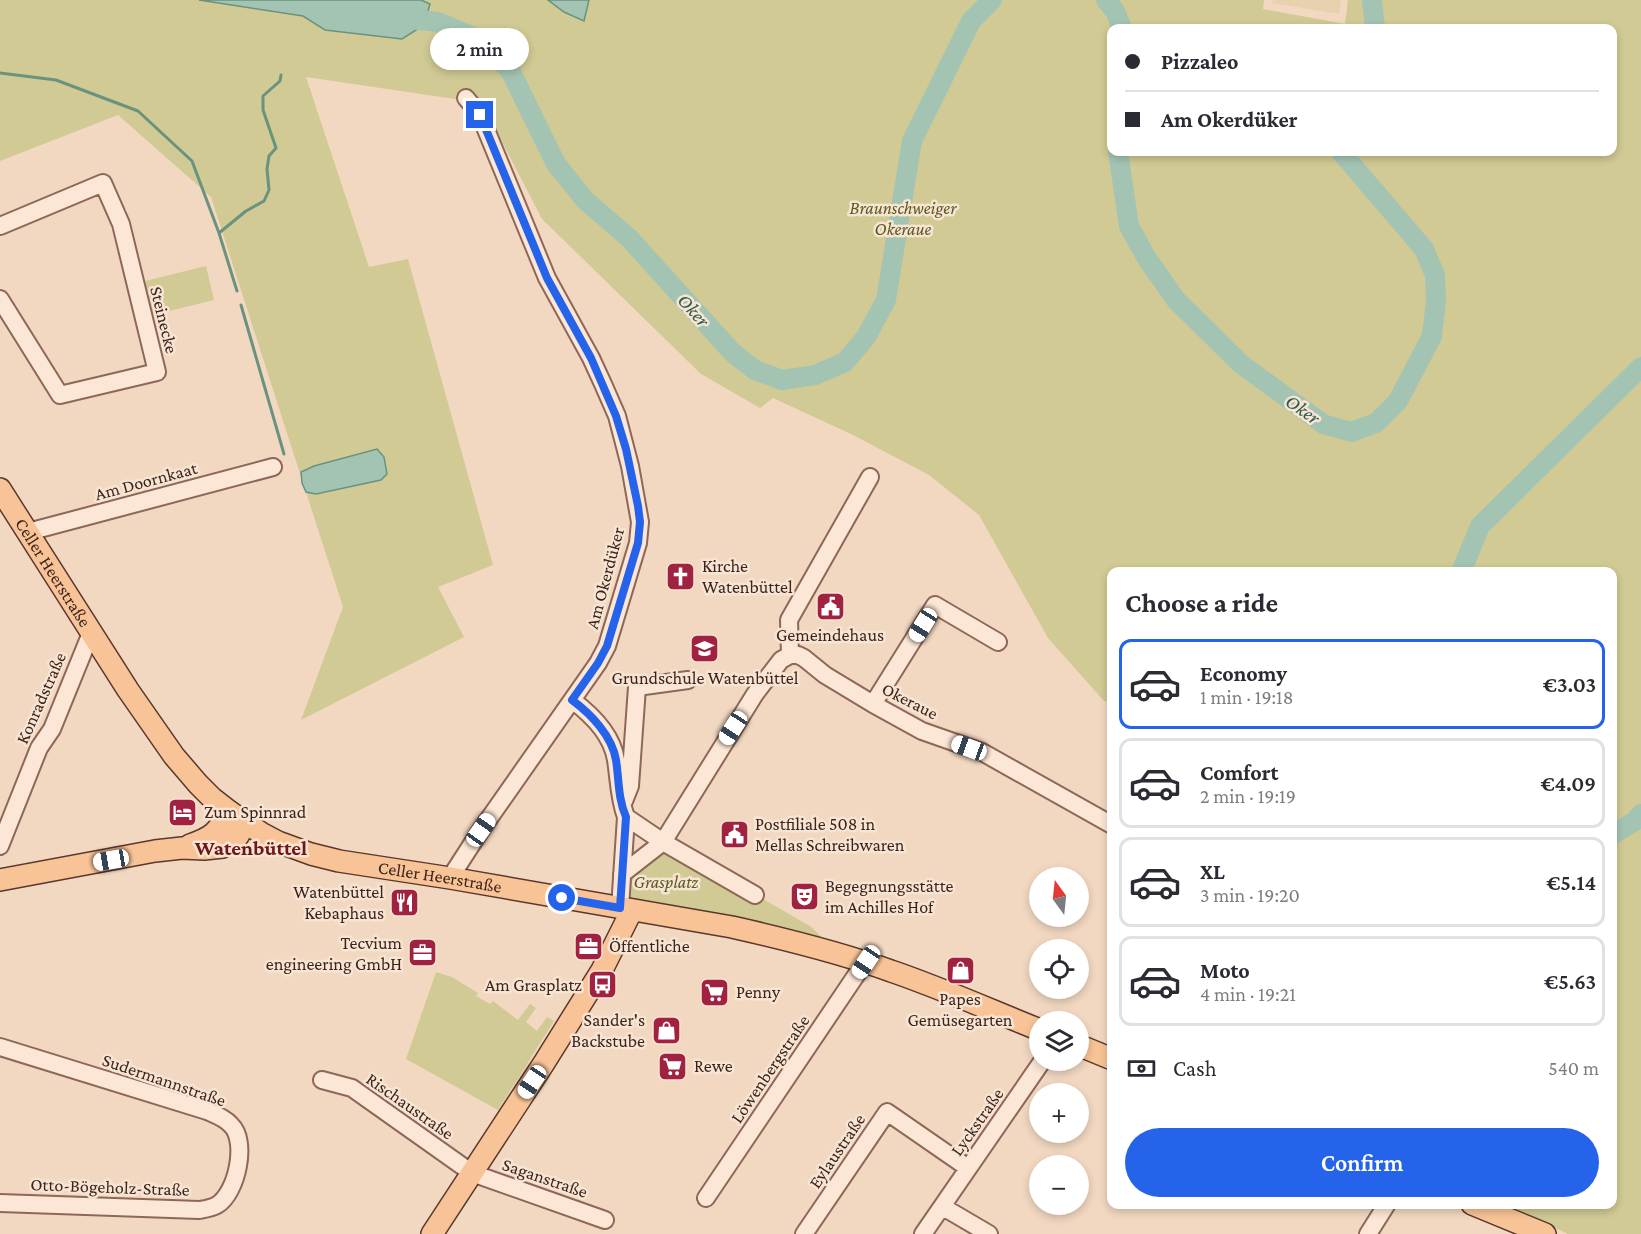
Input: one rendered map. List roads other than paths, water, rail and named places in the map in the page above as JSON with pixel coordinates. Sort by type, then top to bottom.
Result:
[{"type":"main road","name":"Celler Heerstraße","points":[[0,489],[91,633],[174,756],[198,784],[237,818],[278,842],[339,861],[741,929],[866,962],[1029,1026]]},
{"type":"main road","points":[[0,880],[182,848],[206,839],[237,818]]},
{"type":"main road","points":[[432,1234],[602,970],[626,909]]},
{"type":"main road","points":[[1089,1050],[1107,1057]]},
{"type":"main road","points":[[1484,1209],[1545,1234]]},
{"type":"street","name":"Am Okerdüker","points":[[450,878],[598,663],[607,646],[638,543],[640,522],[621,431],[612,405],[591,358],[547,278],[480,115],[466,98]]},
{"type":"street","name":"Steinecke","points":[[0,226],[103,183],[121,224],[157,372],[60,394],[0,299]]},
{"type":"street","name":"Am Doornkaat","points":[[28,532],[273,467]]},
{"type":"street","points":[[622,874],[663,842],[755,694],[781,660],[790,655],[789,620],[870,477]]},
{"type":"street","points":[[873,704],[935,605],[998,642]]},
{"type":"street","name":"Konradstraße","points":[[0,846],[39,748],[52,729],[91,633]]},
{"type":"street","name":"Okeraue","points":[[790,655],[804,658],[825,675],[922,730],[982,752],[1107,822]]},
{"type":"street","points":[[624,812],[630,786],[637,687],[688,680]]},
{"type":"street","points":[[572,700],[587,711],[608,740],[616,757],[624,812],[622,874],[626,909]]},
{"type":"street","points":[[624,812],[663,842],[755,895]]},
{"type":"street","name":"Löwenbergstraße","points":[[706,1198],[866,962]]},
{"type":"street","name":"Sudermannstraße","points":[[0,1047],[207,1111],[223,1118],[233,1126],[240,1145],[238,1167],[233,1183],[218,1204]]},
{"type":"street","name":"Lyckstraße","points":[[943,1207],[1035,1071]]},
{"type":"street","name":"Rischaustraße","points":[[322,1080],[352,1088],[472,1173]]},
{"type":"street","name":"Eylaustraße","points":[[804,1234],[887,1112],[969,1168]]},
{"type":"street","name":"Saganstraße","points":[[472,1173],[604,1220]]},
{"type":"street","name":"Otto-Bögeholz-Straße","points":[[0,1203],[178,1210],[199,1210],[218,1204]]},
{"type":"street","points":[[923,1234],[943,1207],[989,1234]]},
{"type":"street","points":[[1368,1234],[1384,1209]]},
{"type":"waterway","name":"Oker","points":[[401,18],[438,22],[478,39],[510,70],[556,164],[585,200],[629,238],[733,353],[755,370],[782,380],[815,375],[845,362],[866,337],[886,300],[912,141],[971,21],[992,0]]},
{"type":"waterway","name":"Oker","points":[[1106,0],[1115,11],[1120,24]]},
{"type":"waterway","name":"Oker","points":[[1372,0],[1375,24]]},
{"type":"waterway","points":[[0,73],[56,80],[138,111],[192,161],[219,233],[237,291]]},
{"type":"waterway","points":[[219,233],[246,211],[264,201],[269,190],[267,169],[269,156],[276,148],[263,110],[263,96],[280,81],[281,75]]},
{"type":"waterway","name":"Oker","points":[[1119,156],[1129,226],[1146,257],[1176,300],[1241,364],[1323,424],[1351,432],[1376,423],[1398,401],[1432,336],[1436,301],[1435,275],[1424,249],[1344,156]]},
{"type":"waterway","points":[[241,305],[284,454]]},
{"type":"waterway","name":"Oker","points":[[1463,567],[1480,526],[1641,367]]},
{"type":"waterway","name":"Oker","points":[[1617,832],[1635,821],[1641,814]]},
{"type":"place","name":"Kirche Watenbüttel","points":[[681,576]]},
{"type":"place","name":"Gemeindehaus","points":[[830,606]]},
{"type":"place","name":"Grundschule Watenbüttel","points":[[705,649]]},
{"type":"place","name":"Zum Spinnrad","points":[[183,812]]},
{"type":"place","name":"Postfiliale 508 in Mellas Schreibwaren","points":[[734,834]]},
{"type":"place","name":"Begegnungsstätte im Achilles Hof","points":[[804,896]]},
{"type":"place","name":"Watenbüttel Kebaphaus","points":[[405,902]]},
{"type":"place","name":"Öffentliche","points":[[588,946]]},
{"type":"place","name":"Tecvium engineering GmbH","points":[[423,953]]},
{"type":"place","name":"Papes Gemüsegarten","points":[[960,970]]},
{"type":"place","name":"Am Grasplatz","points":[[603,985]]},
{"type":"place","name":"Penny","points":[[715,992]]},
{"type":"place","name":"Sander's Backstube","points":[[666,1030]]},
{"type":"place","name":"Rewe","points":[[673,1066]]},
{"type":"district","name":"Watenbüttel","points":[[251,848]]},
{"type":"park label","name":"Braunschweiger Okeraue","points":[[903,218]]},
{"type":"park label","name":"Grasplatz","points":[[666,882]]}]
